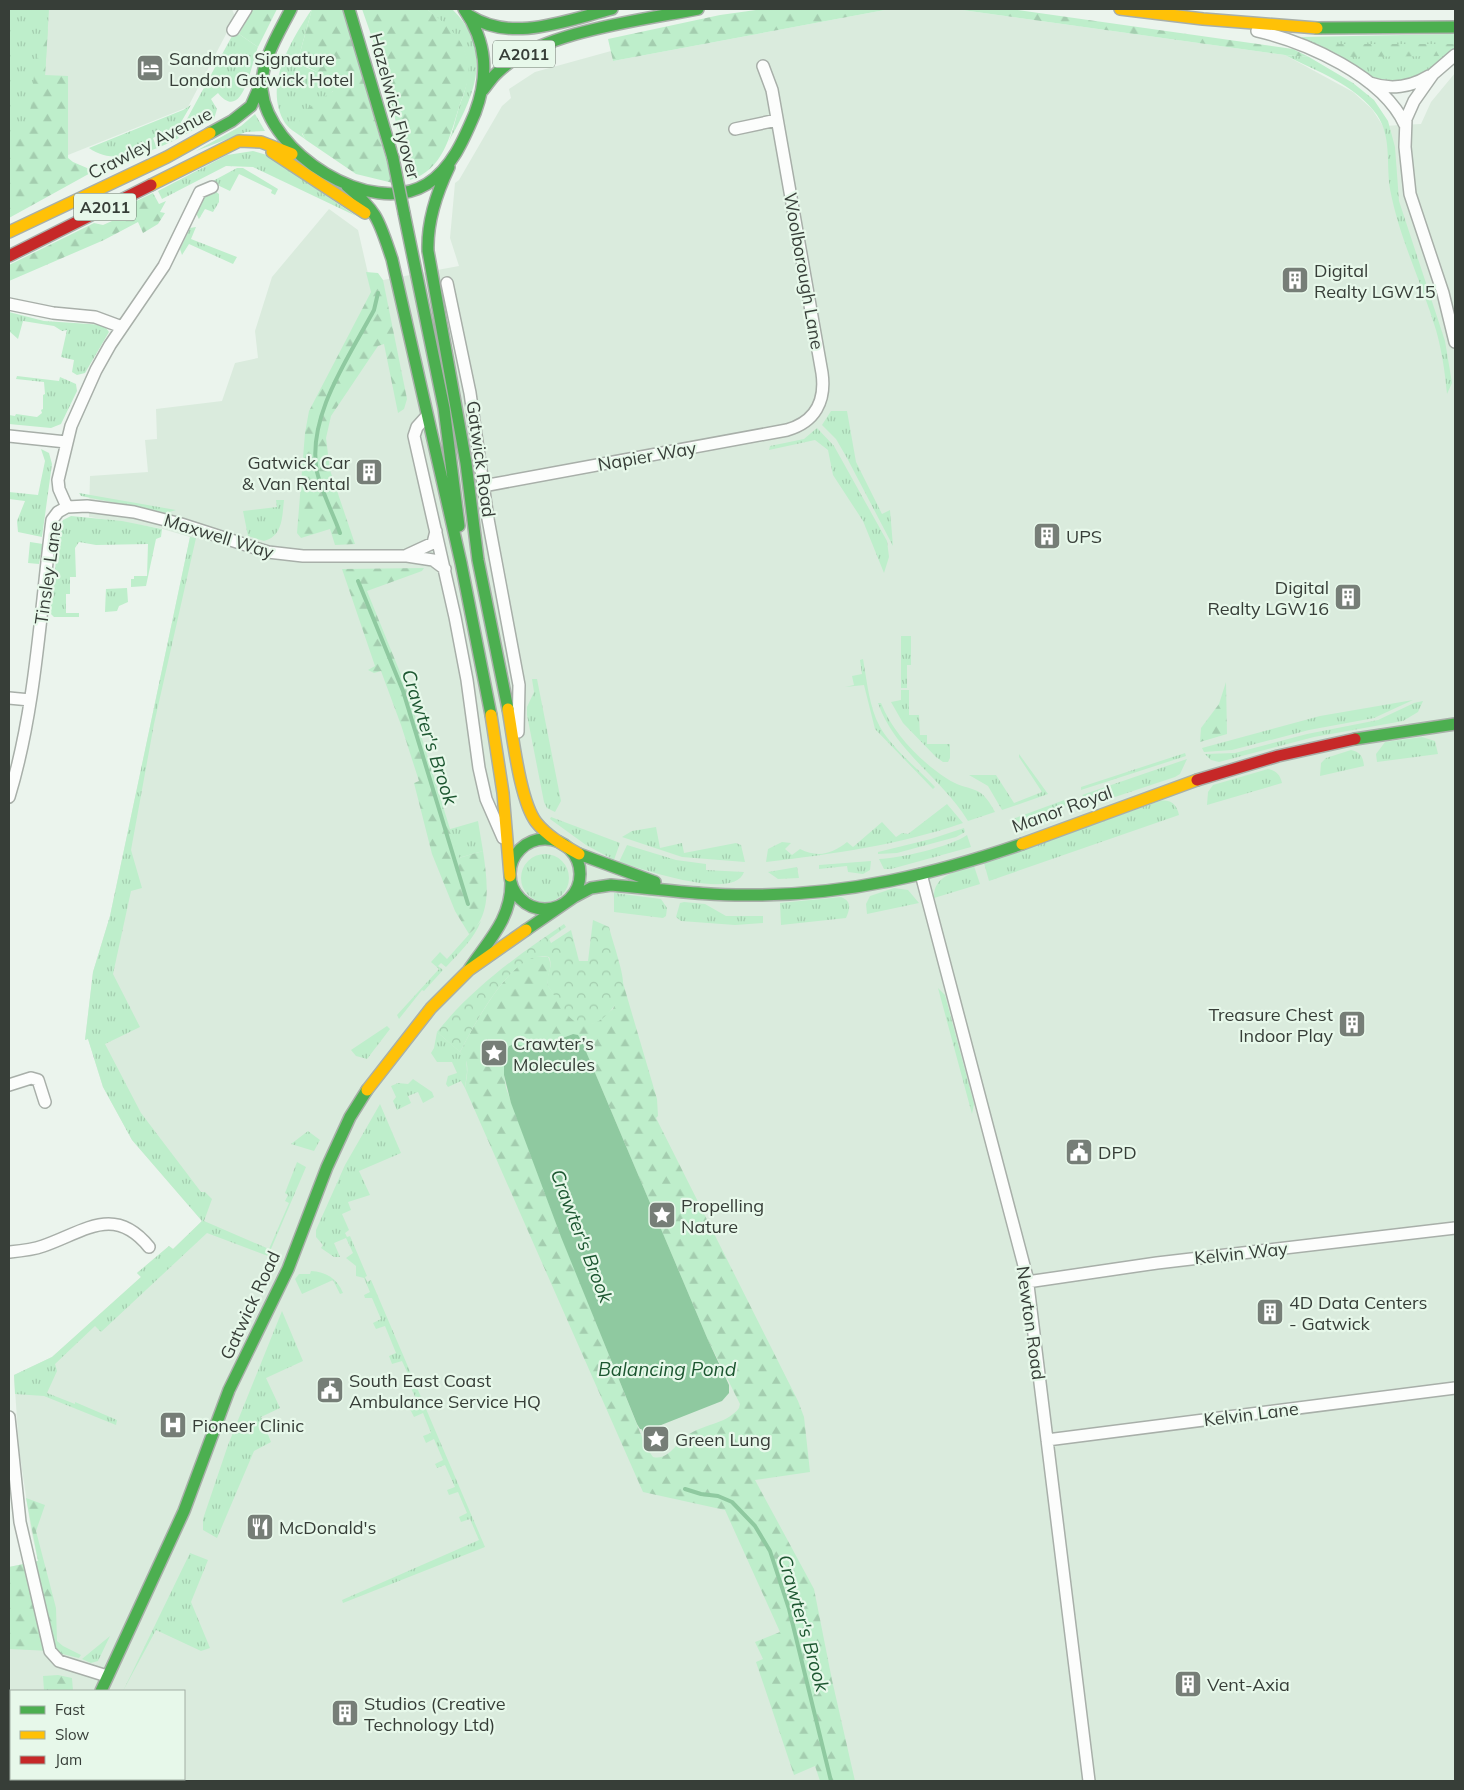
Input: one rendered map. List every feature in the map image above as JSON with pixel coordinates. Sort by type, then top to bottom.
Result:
[{"type":"street","points":[[233,30],[246,9]]},
{"type":"street","name":"A2011","points":[[291,9],[262,80],[264,104],[273,126],[286,143],[337,179],[369,191],[403,194],[417,189],[434,178],[457,151],[481,96],[497,71],[541,46],[581,34],[698,9]]},
{"type":"street","name":"Hazelwick Flyover","points":[[349,9],[355,24],[393,158],[404,213]]},
{"type":"street","name":"A2011","points":[[466,11],[484,26],[514,30],[612,9]]},
{"type":"street","points":[[1120,9],[1183,18],[1287,39],[1310,48],[1370,82],[1383,86],[1402,86],[1421,81],[1455,56]]},
{"type":"street","name":"A2011","points":[[466,11],[480,34],[485,53],[486,72],[481,96]]},
{"type":"street","points":[[1183,18],[1329,28],[1455,26]]},
{"type":"street","name":"Woolborough Lane","points":[[763,66],[771,86],[823,379],[821,402],[809,419]]},
{"type":"street","points":[[1433,74],[1414,101],[1406,125],[1406,168],[1410,194],[1443,293],[1455,342]]},
{"type":"street","name":"Crawley Avenue","points":[[9,232],[167,157],[234,120],[254,102],[262,80]]},
{"type":"street","points":[[1370,82],[1395,109],[1406,125]]},
{"type":"street","points":[[735,128],[777,120]]},
{"type":"street","name":"Crawley Avenue","points":[[9,256],[201,158],[239,141],[251,140],[275,146],[316,166]]},
{"type":"street","points":[[201,158],[240,146],[260,148],[279,156],[365,212],[379,229],[392,260]]},
{"type":"street","name":"Gatwick Road","points":[[457,151],[432,207],[428,244],[466,463],[478,560],[530,814],[542,829],[565,846]]},
{"type":"street","name":"Gatwick Road","points":[[337,179],[357,193],[374,211],[392,260],[426,417],[461,563],[489,698],[503,792],[512,898],[506,918],[497,933],[481,949],[469,970]]},
{"type":"street","name":"Tinsley Lane","points":[[9,797],[15,777],[30,700],[52,520],[58,512],[67,507],[59,489],[58,480],[66,442],[74,418],[96,370],[122,327],[164,266],[200,192],[212,187]]},
{"type":"street","name":"Gatwick Road","points":[[404,213],[457,497]]},
{"type":"street","name":"Gatwick Road","points":[[446,283],[470,393],[483,486],[519,685],[517,727],[522,776]]},
{"type":"street","points":[[9,304],[53,313],[95,317],[122,327]]},
{"type":"street","name":"Gatwick Road","points":[[426,417],[417,427],[414,436],[446,569],[467,680],[479,768],[488,804],[507,846]]},
{"type":"street","name":"Napier Way","points":[[483,486],[775,433],[797,427],[809,419]]},
{"type":"street","points":[[9,436],[66,442]]},
{"type":"street","points":[[457,497],[478,560]]},
{"type":"street","points":[[457,497],[461,563]]},
{"type":"street","name":"Maxwell Way","points":[[67,507],[87,506],[134,512],[181,524],[272,553],[303,556],[402,556],[430,559],[438,562],[446,569]]},
{"type":"street","name":"Maxwell Way","points":[[402,556],[433,543],[436,530]]},
{"type":"street","points":[[9,698],[30,700]]},
{"type":"street","name":"Manor Royal","points":[[564,903],[588,889],[605,885],[732,895],[782,894],[842,889],[921,874],[1039,837],[1176,786],[1281,756],[1382,734],[1455,724]]},
{"type":"street","points":[[539,840],[550,840],[565,846],[576,859],[580,876],[576,891],[564,903],[552,909],[532,907],[518,897],[511,879],[512,865],[516,855],[528,844],[539,840]]},
{"type":"street","name":"Manor Royal","points":[[565,846],[614,868],[675,890]]},
{"type":"street","name":"Newton Road","points":[[921,874],[1027,1282],[1089,1781]]},
{"type":"street","name":"Gatwick Road","points":[[103,1685],[187,1506],[229,1390],[288,1269],[327,1166],[350,1117],[364,1094],[407,1036],[431,1008],[469,970],[508,946],[564,903]]},
{"type":"street","points":[[9,1085],[31,1078],[38,1080],[45,1102]]},
{"type":"street","points":[[9,1252],[43,1246],[99,1224],[125,1226],[137,1233],[149,1247]]},
{"type":"street","name":"Kelvin Way","points":[[1027,1282],[1157,1263],[1455,1228]]},
{"type":"street","name":"Kelvin Lane","points":[[1047,1440],[1455,1388]]},
{"type":"street","points":[[9,1417],[20,1522],[50,1651],[59,1661],[103,1685]]},
{"type":"shaded area","points":[[9,9],[232,9],[235,17],[188,107],[68,155],[68,77],[45,76]]},
{"type":"shaded area","points":[[890,9],[955,9],[1285,55],[1353,92],[1372,109],[1383,126],[1421,124],[1431,102],[1455,73],[1455,1781],[9,1781],[9,1567],[38,1561],[31,1530],[19,1449],[14,1375],[52,1357],[141,1277],[137,1273],[169,1246],[173,1249],[202,1221],[132,1140],[103,1087],[88,1039],[85,1040],[93,972],[110,916],[190,537],[159,528],[89,517],[90,476],[148,472],[145,440],[157,439],[156,409],[222,401],[235,363],[258,358],[255,331],[272,277],[329,209],[358,230],[372,291],[383,284],[383,280],[459,266],[450,238],[455,183],[459,180],[502,106],[511,98],[509,89],[535,72],[611,51],[613,61]]},
{"type":"green space","points":[[9,9],[49,9],[45,76],[9,187]]},
{"type":"green space","points":[[253,9],[277,9],[258,47],[239,34]]},
{"type":"green space","points":[[312,9],[298,60],[307,68],[329,79],[333,91],[325,98],[302,134],[306,140],[285,123],[279,109],[277,94],[282,63],[296,34]]},
{"type":"green space","points":[[312,9],[343,9],[393,183],[356,174],[306,140],[303,134],[300,127],[301,113],[333,91],[330,79],[300,63],[298,60]]},
{"type":"green space","points":[[362,9],[427,9],[445,24],[460,41],[468,62],[467,82],[443,151],[430,168],[410,180],[383,69]]},
{"type":"green space","points":[[427,9],[452,9],[465,25],[473,41],[477,57],[472,91],[466,108],[449,141],[465,88],[468,74],[467,62],[464,50],[458,40]]},
{"type":"green space","points":[[763,9],[890,9],[613,61],[608,39],[720,15]]},
{"type":"green space","points":[[955,9],[1011,9],[1293,49],[1309,57],[1285,55]]},
{"type":"green space","points":[[48,27],[45,75],[68,76],[68,158],[94,171],[9,218],[9,148],[23,133],[27,123],[35,69]]},
{"type":"green space","points":[[239,34],[258,47],[245,88],[240,97],[234,101],[227,101],[218,93],[211,99],[217,109],[214,119],[184,135],[181,130],[232,36]]},
{"type":"green space","points":[[1455,34],[1455,48],[1430,68],[1421,74],[1406,79],[1390,80],[1375,78],[1345,65],[1303,41],[1302,37]]},
{"type":"green space","points":[[1309,44],[1455,44],[1455,48],[1445,56],[1332,57]]},
{"type":"green space","points":[[1285,55],[1309,57],[1353,83],[1374,100],[1388,121],[1395,147],[1399,201],[1445,341],[1452,383],[1447,394],[1436,330],[1394,207],[1389,180],[1387,141],[1382,123],[1368,104],[1347,87]]},
{"type":"green space","points":[[191,105],[180,124],[153,138],[156,146],[177,135],[179,138],[158,148],[122,157],[99,154],[89,148],[183,110]]},
{"type":"green space","points":[[255,114],[265,131],[246,132],[196,151],[241,126]]},
{"type":"green space","points":[[253,151],[267,155],[356,216],[253,167],[226,166],[162,199],[158,191],[227,155]]},
{"type":"green space","points":[[237,168],[243,168],[278,189],[275,195],[271,193],[272,190],[239,174],[230,191],[211,182]]},
{"type":"green space","points":[[215,191],[219,194],[219,202],[213,212],[205,209],[199,219],[196,213],[204,194]]},
{"type":"green space","points":[[153,193],[159,204],[166,201],[160,212],[165,213],[158,224],[143,233],[138,222],[104,240],[9,281],[9,265],[94,223],[103,225],[121,217],[128,205]]},
{"type":"green space","points":[[196,227],[191,239],[237,257],[233,264],[189,244],[182,255],[180,249],[190,228]]},
{"type":"green space","points":[[366,272],[378,273],[383,280],[407,399],[404,409],[398,413],[384,344],[378,346],[331,416],[326,438],[330,470],[355,544],[335,545],[330,529],[301,538],[297,533],[305,433],[309,411],[371,292]]},
{"type":"green space","points":[[9,312],[44,321],[104,325],[109,332],[85,373],[77,375],[72,372],[74,360],[61,357],[67,330],[62,331],[54,326],[23,321],[18,339],[9,331]]},
{"type":"green space","points":[[17,376],[59,381],[60,377],[76,384],[77,391],[61,424],[51,428],[9,424],[9,415],[37,417],[42,413],[41,410],[43,409],[44,382],[16,379]]},
{"type":"green space","points":[[831,411],[847,411],[856,462],[882,514],[890,510],[893,546],[836,439],[822,425]]},
{"type":"green space","points":[[817,428],[834,446],[887,541],[889,557],[884,573],[863,521],[833,475],[828,450],[815,440],[769,450],[770,446],[804,439]]},
{"type":"green space","points":[[41,449],[49,453],[52,464],[42,537],[18,532],[17,521],[25,501],[9,499],[9,492],[38,495],[45,461]]},
{"type":"green space","points":[[79,493],[176,510],[166,513],[81,496]]},
{"type":"green space","points":[[276,500],[284,500],[282,519],[275,535],[264,541],[248,536],[243,511],[277,507]]},
{"type":"green space","points":[[71,516],[122,521],[162,529],[161,537],[156,539],[146,586],[131,587],[131,579],[134,579],[134,576],[147,576],[148,544],[96,545],[79,542],[75,548],[76,577],[70,577],[70,594],[66,594],[66,613],[79,613],[79,617],[54,617],[50,613],[60,526],[63,520]]},
{"type":"green space","points":[[190,537],[196,538],[154,724],[131,850],[142,888],[131,891],[113,974],[140,1027],[105,1044],[141,1113],[201,1192],[205,1192],[212,1199],[204,1221],[269,1249],[289,1203],[285,1201],[288,1195],[285,1193],[297,1162],[306,1167],[268,1256],[207,1233],[101,1332],[95,1326],[55,1364],[57,1371],[47,1393],[75,1404],[75,1402],[117,1420],[116,1425],[44,1396],[15,1394],[14,1375],[52,1357],[141,1277],[137,1273],[169,1246],[173,1249],[202,1221],[132,1140],[103,1087],[88,1039],[85,1040],[93,972],[110,916]]},
{"type":"green space","points":[[30,542],[43,544],[39,564],[28,563]]},
{"type":"green space","points":[[424,568],[422,571],[367,591],[406,687],[459,858],[483,851],[487,885],[485,907],[477,926],[469,934],[455,911],[432,854],[414,783],[419,781],[381,671],[374,673],[368,670],[375,666],[342,569]]},
{"type":"green space","points":[[106,588],[127,588],[128,602],[119,606],[117,611],[105,612]]},
{"type":"green space","points":[[901,636],[911,636],[911,665],[907,665],[907,688],[901,688]]},
{"type":"green space","points":[[863,659],[871,702],[880,727],[898,751],[935,787],[933,789],[875,729],[864,685],[845,687],[854,685],[852,676],[862,674],[860,660]]},
{"type":"green space","points":[[532,679],[537,679],[561,801],[555,812],[547,808],[544,802],[527,715],[527,707],[534,692]]},
{"type":"green space","points":[[1226,682],[1227,734],[1200,742],[1201,728],[1219,704]]},
{"type":"green space","points":[[901,690],[909,690],[909,715],[919,715],[920,735],[927,735],[927,744],[950,744],[950,758],[948,762],[943,762],[936,757],[903,723],[891,702],[901,700]]},
{"type":"green space","points":[[1413,700],[1374,718],[1309,730],[1232,750],[1204,752],[1202,748],[1320,716]]},
{"type":"green space","points":[[1423,701],[1418,712],[1403,721],[1314,737],[1219,762],[1211,760],[1205,754],[1235,753],[1307,734],[1378,720],[1414,703]]},
{"type":"green space","points":[[878,703],[881,703],[892,725],[908,745],[926,763],[954,783],[979,792],[989,802],[995,812],[968,821],[945,791],[907,751],[886,720]]},
{"type":"green space","points":[[1422,737],[1435,741],[1438,754],[1377,762],[1376,754],[1385,742]]},
{"type":"green space","points":[[1351,750],[1360,755],[1364,766],[1320,776],[1321,763],[1326,758]]},
{"type":"green space","points":[[1185,753],[1186,756],[1081,790],[1081,787]]},
{"type":"green space","points":[[1019,754],[1048,794],[1002,810],[988,786],[969,775],[996,775],[1014,803],[1042,792],[1019,757]]},
{"type":"green space","points":[[1187,759],[1180,774],[1175,777],[1097,803],[1092,803],[1082,795]]},
{"type":"green space","points":[[1268,769],[1277,773],[1282,783],[1207,805],[1208,792],[1213,785]]},
{"type":"green space","points":[[1067,799],[1060,813],[1043,824],[1028,827],[1015,824],[1010,820]]},
{"type":"green space","points":[[1160,801],[1167,801],[1173,804],[1177,808],[1179,815],[989,881],[984,863]]},
{"type":"green space","points":[[947,804],[963,823],[890,843],[841,852],[766,862],[768,849],[782,842],[791,843],[785,849],[792,855],[800,849],[819,854],[830,852],[847,842],[853,847],[882,822],[896,837],[902,833],[908,834]]},
{"type":"green space","points":[[551,817],[620,843],[614,860],[586,845],[550,819]]},
{"type":"green space","points":[[478,821],[483,851],[455,859],[447,830]]},
{"type":"green space","points":[[656,827],[660,848],[682,843],[684,853],[736,843],[741,845],[745,862],[682,857],[622,837],[632,831]]},
{"type":"green space","points":[[964,828],[965,832],[956,837],[897,853],[878,854],[878,852],[931,839]]},
{"type":"green space","points":[[967,835],[971,847],[891,869],[884,869],[879,859],[899,857],[924,851],[949,844]]},
{"type":"green space","points":[[627,845],[676,860],[706,864],[706,870],[744,872],[737,880],[723,884],[686,881],[619,862]]},
{"type":"green space","points":[[540,854],[550,854],[559,858],[565,864],[569,878],[565,892],[559,898],[550,902],[540,902],[531,898],[525,892],[521,883],[521,873],[525,864],[531,858]]},
{"type":"green space","points":[[871,861],[870,870],[863,874],[848,872],[847,866],[819,869],[819,865]]},
{"type":"green space","points":[[974,866],[980,884],[934,898],[937,884],[941,879]]},
{"type":"green space","points":[[797,867],[799,878],[778,879],[768,872]]},
{"type":"green space","points":[[894,888],[908,890],[919,903],[867,914],[866,904],[870,896]]},
{"type":"green space","points":[[614,893],[661,899],[667,908],[666,916],[663,918],[614,912]]},
{"type":"green space","points":[[841,897],[847,901],[849,906],[846,918],[781,925],[780,903]]},
{"type":"green space","points":[[680,903],[705,904],[726,916],[763,916],[763,923],[735,925],[681,921],[676,917]]},
{"type":"green space","points":[[593,920],[609,927],[623,979],[618,1000],[607,1015],[592,1024],[584,1025],[572,1019],[560,1006],[548,986],[547,982],[551,965],[549,957],[536,957],[522,964],[496,991],[474,1025],[460,1052],[437,1032],[465,1001],[496,973],[564,924],[566,927],[549,939],[551,943],[571,930],[579,961],[588,961]]},
{"type":"green space","points":[[481,921],[470,940],[446,967],[441,963],[438,966],[443,970],[424,991],[422,990],[399,1019],[397,1015],[439,969],[431,962],[440,952],[447,959]]},
{"type":"green space","points":[[534,956],[548,957],[550,968],[548,986],[571,1018],[585,1024],[594,1023],[613,1009],[623,983],[657,1099],[658,1116],[656,1118],[798,1401],[804,1417],[810,1472],[755,1480],[814,1589],[855,1781],[820,1781],[815,1766],[794,1775],[756,1662],[763,1659],[755,1642],[780,1632],[725,1510],[643,1492],[465,1088],[467,1064],[460,1052],[491,998],[501,984],[523,963]],"holes":[[[573,1034],[582,1042],[708,1340],[740,1404],[739,1408],[729,1417],[691,1433],[669,1453],[659,1457],[653,1457],[646,1447],[556,1223],[506,1088],[504,1075],[505,1053],[542,1047]]]},
{"type":"green space","points":[[938,988],[945,995],[974,1104],[972,1114]]},
{"type":"green space","points":[[387,1026],[390,1029],[367,1059],[356,1056],[351,1050]]},
{"type":"green space","points":[[437,1032],[466,1057],[465,1088],[461,1081],[448,1087],[446,1084],[448,1076],[457,1073],[452,1062],[437,1062],[431,1053],[434,1048]]},
{"type":"green space","points":[[413,1079],[432,1092],[434,1097],[423,1103],[418,1092],[408,1096],[411,1103],[397,1110],[393,1101],[396,1097],[391,1086],[398,1083],[408,1084]]},
{"type":"green space","points":[[380,1104],[401,1153],[359,1171],[370,1195],[348,1202],[351,1210],[342,1214],[349,1230],[345,1233],[347,1237],[350,1236],[367,1276],[365,1277],[367,1282],[371,1280],[485,1547],[343,1603],[342,1600],[479,1540],[470,1519],[461,1522],[459,1517],[467,1513],[458,1492],[449,1495],[447,1490],[455,1487],[445,1465],[437,1468],[435,1464],[443,1460],[434,1439],[426,1443],[423,1436],[431,1433],[423,1413],[414,1417],[410,1409],[419,1405],[409,1384],[412,1383],[402,1361],[392,1364],[389,1356],[396,1353],[385,1326],[376,1329],[373,1323],[381,1319],[372,1298],[365,1298],[364,1295],[370,1292],[364,1278],[356,1276],[356,1266],[346,1258],[353,1253],[346,1238],[334,1243],[340,1257],[334,1257],[321,1248],[323,1245],[316,1237],[316,1230],[345,1165]]},
{"type":"green space","points":[[308,1131],[320,1140],[314,1151],[291,1144]]},
{"type":"green space","points":[[311,1271],[330,1277],[338,1283],[343,1293],[340,1294],[333,1280],[302,1294],[295,1279],[299,1274],[310,1274]]},
{"type":"green space","points":[[282,1311],[303,1361],[266,1378],[280,1408],[261,1417],[271,1442],[254,1451],[217,1538],[203,1530],[203,1519],[228,1445]]},
{"type":"green space","points":[[26,1498],[45,1505],[36,1531],[56,1608],[57,1641],[81,1655],[79,1658],[50,1651],[9,1649],[9,1567],[38,1561]]},
{"type":"green space","points":[[190,1553],[208,1560],[191,1602],[210,1648],[201,1651],[156,1630],[123,1690]]},
{"type":"green space","points":[[110,1636],[98,1661],[91,1663],[82,1659]]},
{"type":"green space","points":[[58,1675],[72,1678],[73,1690],[44,1690],[43,1676]]},
{"type":"water","name":"Balancing Pond","points":[[573,1034],[578,1035],[582,1042],[708,1340],[729,1385],[729,1393],[722,1401],[651,1429],[640,1429],[637,1424],[561,1237],[511,1103],[504,1075],[504,1057],[509,1046],[515,1044],[534,1049]]},
{"type":"waterway","name":"Crawter's Brook","points":[[340,533],[317,472],[315,451],[318,430],[332,388],[374,310],[378,293]]},
{"type":"waterway","name":"Crawter's Brook","points":[[358,581],[403,691],[468,904]]},
{"type":"waterway","name":"Crawter's Brook","points":[[642,1425],[647,1437]]},
{"type":"waterway","name":"Crawter's Brook","points":[[685,1489],[701,1494],[718,1496],[732,1502],[755,1526],[770,1551],[789,1609],[831,1781]]},
{"type":"traffic: fast","points":[[291,9],[271,48],[264,69],[262,90],[268,113],[282,136],[302,156],[325,173],[351,186],[378,193],[404,193],[427,184],[444,170],[466,133],[475,113],[484,72],[481,46],[472,21],[464,9]]},
{"type":"traffic: fast","points":[[349,9],[393,158]]},
{"type":"traffic: fast","points":[[470,16],[486,24],[522,29],[540,27],[612,9]]},
{"type":"traffic: fast","points":[[483,90],[498,72],[516,58],[565,37],[621,23],[698,9]]},
{"type":"traffic: fast","points":[[1317,28],[1455,27]]},
{"type":"traffic: fast","points":[[210,133],[232,121],[251,106],[261,83]]},
{"type":"traffic: fast","points":[[393,158],[404,213]]},
{"type":"traffic: fast","points":[[449,167],[433,208],[429,229],[428,251],[466,463],[478,560],[508,709]]},
{"type":"traffic: fast","points":[[347,186],[365,203],[376,218],[392,259],[461,563],[491,715]]},
{"type":"traffic: fast","points":[[404,213],[444,408],[459,526]]},
{"type":"traffic: fast","points":[[1355,739],[1455,724]]},
{"type":"traffic: fast","points":[[545,839],[564,845],[574,855],[580,874],[574,893],[564,903],[545,909],[526,903],[516,893],[510,874],[516,855],[526,845],[545,839]]},
{"type":"traffic: fast","points":[[526,930],[574,897],[591,888],[611,885],[737,895],[823,891],[857,887],[924,873],[957,865],[1022,844]]},
{"type":"traffic: fast","points":[[579,854],[655,882]]},
{"type":"traffic: fast","points":[[470,968],[503,918],[510,896],[511,883]]},
{"type":"traffic: fast","points":[[101,1690],[184,1511],[229,1390],[288,1269],[327,1167],[350,1117],[367,1090]]},
{"type":"traffic: slow","points":[[1120,9],[1203,19],[1317,28]]},
{"type":"traffic: slow","points":[[9,232],[167,157],[210,133]]},
{"type":"traffic: slow","points":[[151,185],[239,141],[261,142],[292,154]]},
{"type":"traffic: slow","points":[[272,152],[365,213]]},
{"type":"traffic: slow","points":[[508,709],[521,784],[530,812],[545,832],[579,854]]},
{"type":"traffic: slow","points":[[491,715],[503,793],[510,876]]},
{"type":"traffic: slow","points":[[1022,844],[1197,780]]},
{"type":"traffic: slow","points":[[367,1090],[431,1008],[469,970],[526,930]]},
{"type":"traffic: jam","points":[[9,256],[151,185]]},
{"type":"traffic: jam","points":[[1197,780],[1278,756],[1355,739]]},
{"type":"place","name":"Sandman Signature London Gatwick Hotel","points":[[150,68]]},
{"type":"place","name":"Digital Realty LGW15","points":[[1295,280]]},
{"type":"place","name":"Gatwick Car & Van Rental","points":[[369,472]]},
{"type":"place","name":"UPS","points":[[1047,536]]},
{"type":"place","name":"Digital Realty LGW16","points":[[1348,597]]},
{"type":"place","name":"Treasure Chest Indoor Play","points":[[1352,1024]]},
{"type":"place","name":"Crawter’s Molecules","points":[[494,1053]]},
{"type":"place","name":"DPD","points":[[1079,1152]]},
{"type":"place","name":"Propelling Nature","points":[[662,1215]]},
{"type":"place","name":"4D Data Centers - Gatwick","points":[[1270,1312]]},
{"type":"place","name":"South East Coast Ambulance Service HQ","points":[[330,1390]]},
{"type":"place","name":"Pioneer Clinic","points":[[173,1425]]},
{"type":"place","name":"Green Lung","points":[[656,1439]]},
{"type":"place","name":"McDonald's","points":[[260,1527]]},
{"type":"place","name":"Vent-Axia","points":[[1188,1684]]},
{"type":"place","name":"Studios (Creative Technology Ltd)","points":[[345,1713]]}]
